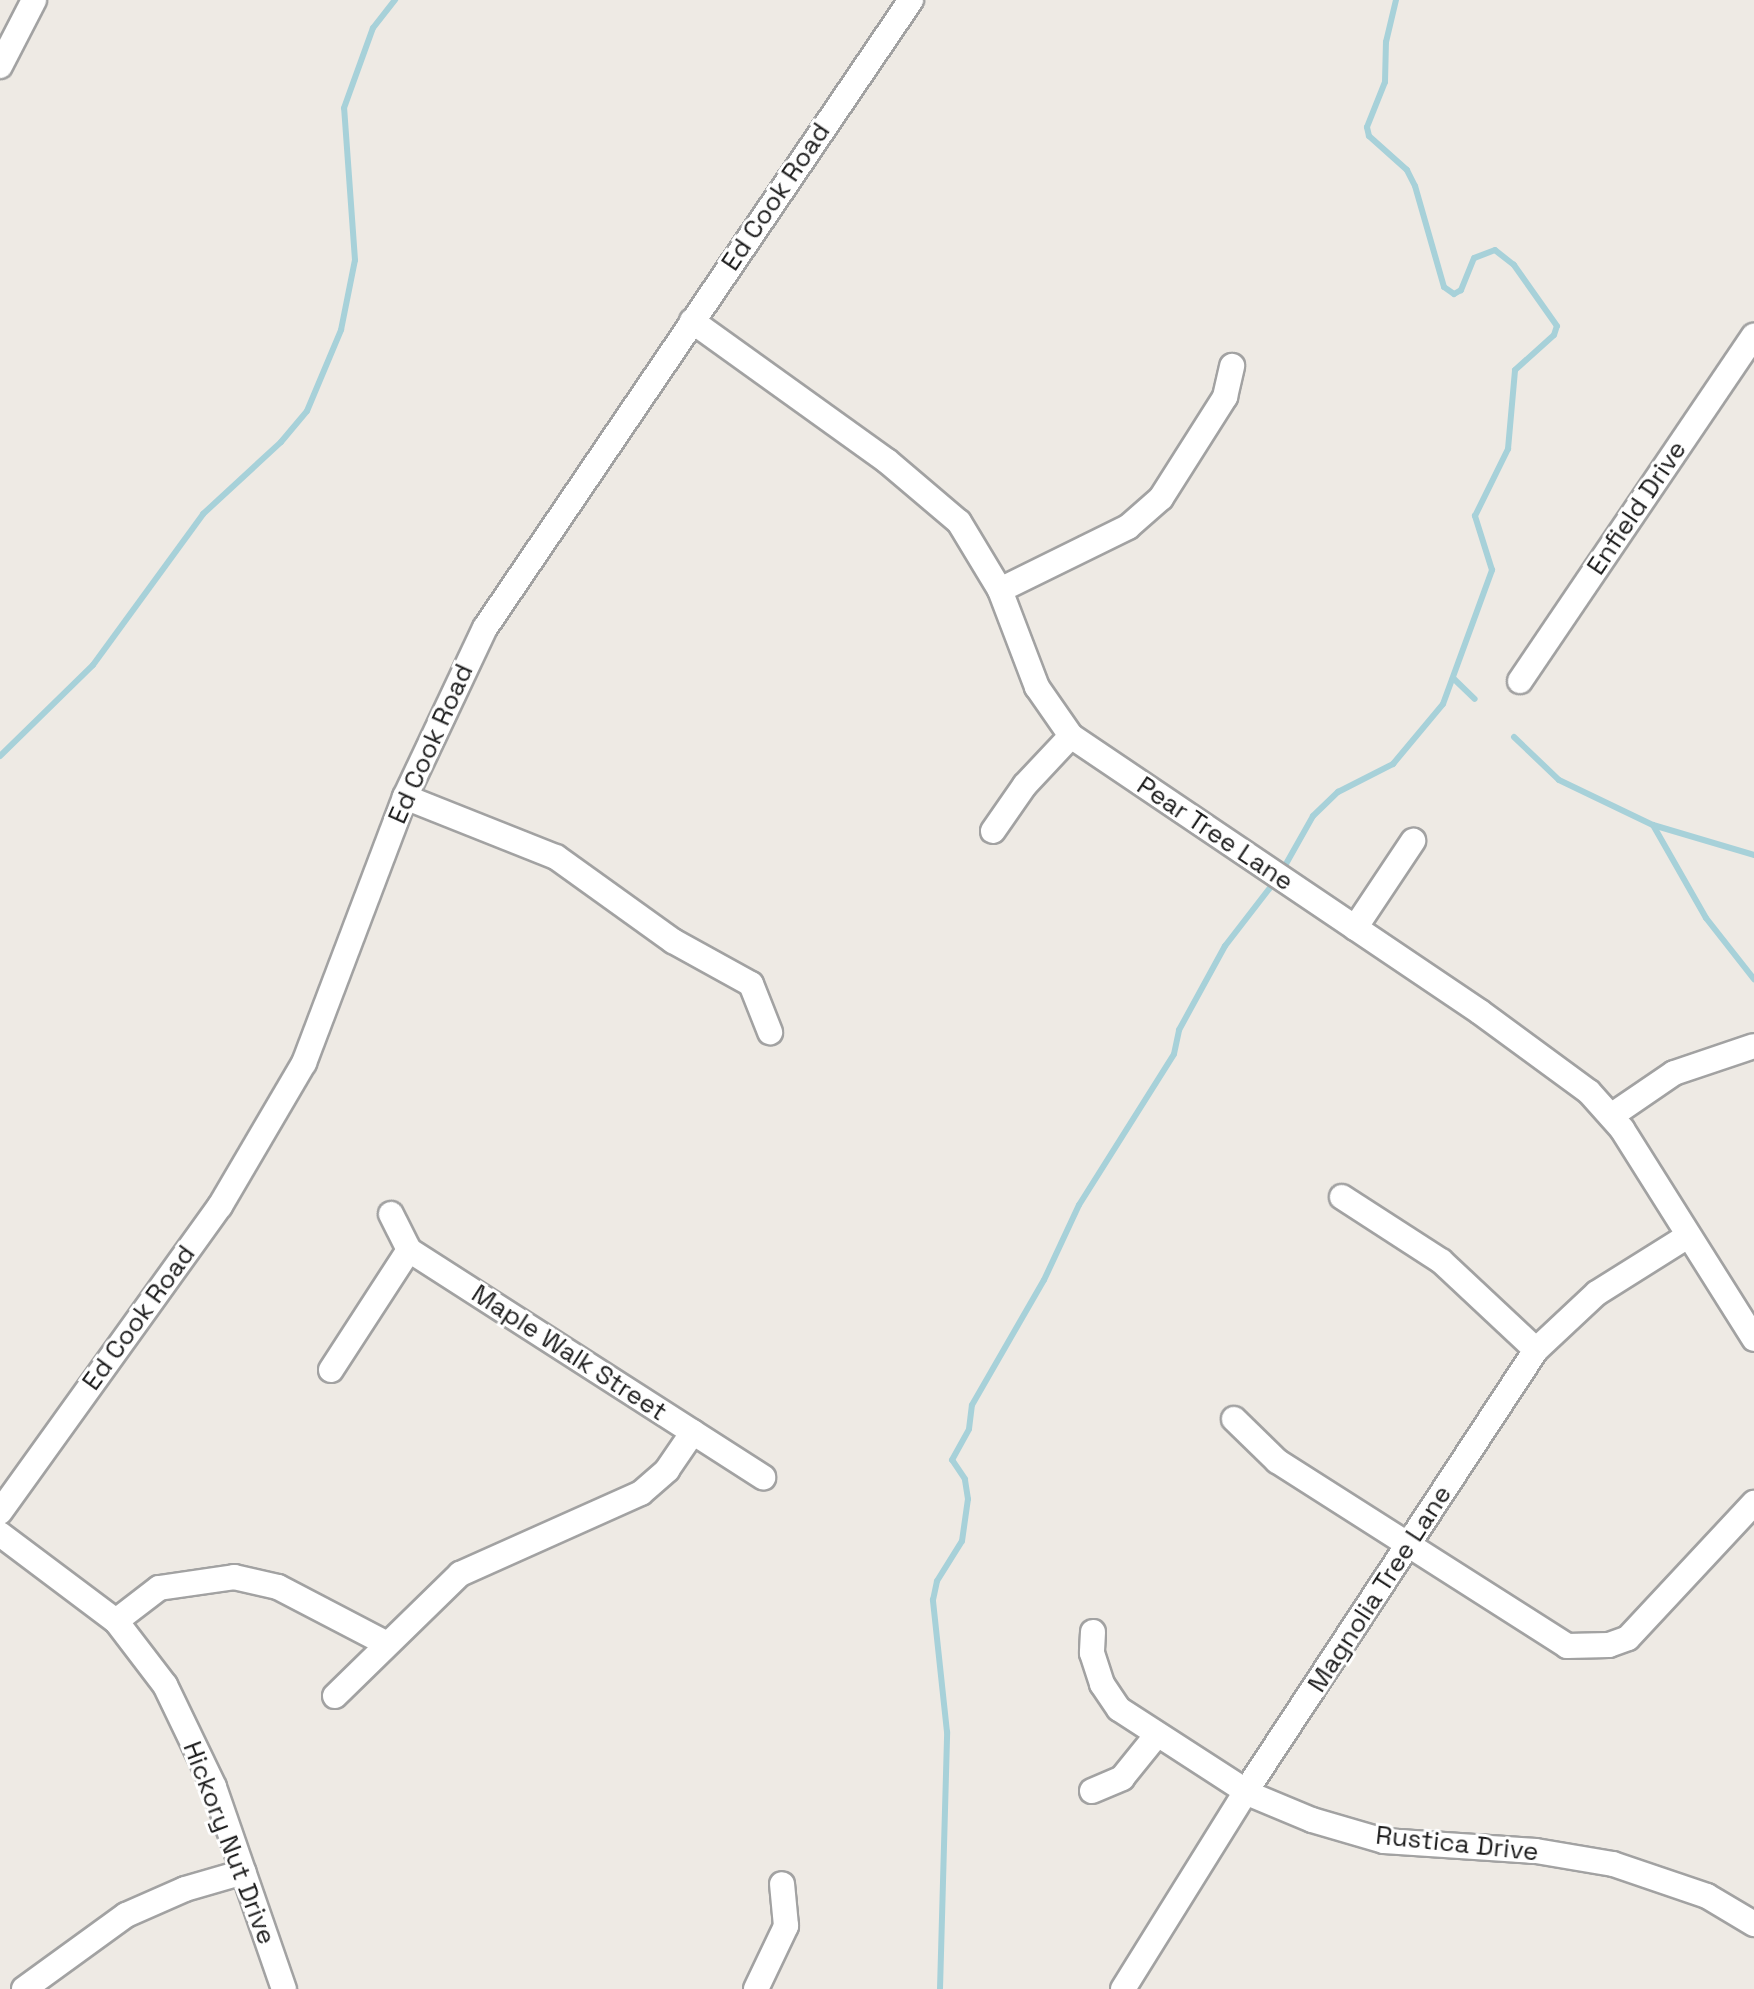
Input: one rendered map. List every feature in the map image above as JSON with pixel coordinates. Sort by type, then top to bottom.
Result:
[{"type":"street","points":[[0,66],[34,0]]},
{"type":"street","name":"Ed Cook Road","points":[[0,1512],[220,1206],[273,1118],[319,1030],[405,797],[485,628],[911,0]]},
{"type":"street","name":"Pear Tree Lane","points":[[692,321],[936,500],[959,522],[1000,590],[1037,687],[1071,736],[1555,1064],[1611,1116],[1754,1339]]},
{"type":"street","name":"Enfield Drive","points":[[1520,681],[1754,336]]},
{"type":"street","points":[[1000,590],[1128,527],[1161,498],[1225,397],[1232,366]]},
{"type":"street","points":[[993,831],[1025,785],[1071,736]]},
{"type":"street","points":[[405,797],[556,857],[673,941],[751,984],[770,1032]]},
{"type":"street","points":[[1355,928],[1413,841]]},
{"type":"street","points":[[1611,1116],[1674,1073],[1754,1046]]},
{"type":"street","points":[[1342,1197],[1441,1261],[1536,1350]]},
{"type":"street","points":[[331,1370],[409,1250],[391,1214]]},
{"type":"street","name":"Magnolia Tree Lane","points":[[1123,1989],[1246,1792],[1536,1350],[1597,1293],[1688,1236]]},
{"type":"street","name":"Maple Walk Street","points":[[409,1250],[763,1477]]},
{"type":"street","points":[[1234,1419],[1277,1461],[1567,1646],[1609,1645],[1647,1623],[1754,1503]]},
{"type":"street","points":[[335,1696],[460,1574],[641,1493],[667,1470],[693,1432]]},
{"type":"street","name":"Hickory Nut Drive","points":[[0,1534],[116,1621],[165,1685],[214,1787],[284,1989]]},
{"type":"street","points":[[116,1621],[159,1588],[234,1577],[278,1587],[387,1644]]},
{"type":"street","name":"Rustica Drive","points":[[1093,1632],[1092,1653],[1109,1697],[1156,1736],[1246,1792],[1312,1820],[1384,1841],[1536,1851],[1613,1864],[1707,1896],[1754,1924]]},
{"type":"street","points":[[1092,1791],[1122,1778],[1156,1736]]},
{"type":"street","points":[[24,1989],[126,1915],[185,1889],[244,1872]]},
{"type":"street","points":[[756,1989],[786,1926],[782,1884]]},
{"type":"waterway","points":[[0,756],[93,665],[203,514],[281,442],[307,411],[341,330],[355,260],[344,108],[373,28],[395,0]]},
{"type":"waterway","points":[[1282,871],[1313,816],[1338,792],[1393,764],[1443,704],[1492,570],[1475,516],[1508,449],[1515,370],[1554,335],[1557,326],[1514,265],[1495,250],[1474,258],[1461,290],[1454,294],[1444,287],[1415,186],[1407,170],[1369,136],[1367,127],[1385,82],[1386,42],[1396,0]]},
{"type":"waterway","points":[[1453,678],[1475,699]]},
{"type":"waterway","points":[[1514,737],[1559,780],[1653,825],[1754,855]]},
{"type":"waterway","points":[[1653,825],[1706,918],[1754,979]]},
{"type":"waterway","points":[[940,1989],[947,1732],[933,1600],[937,1581],[962,1541],[968,1499],[965,1479],[952,1460],[969,1429],[972,1405],[1044,1280],[1079,1205],[1174,1054],[1179,1030],[1225,946],[1276,880]]}]
